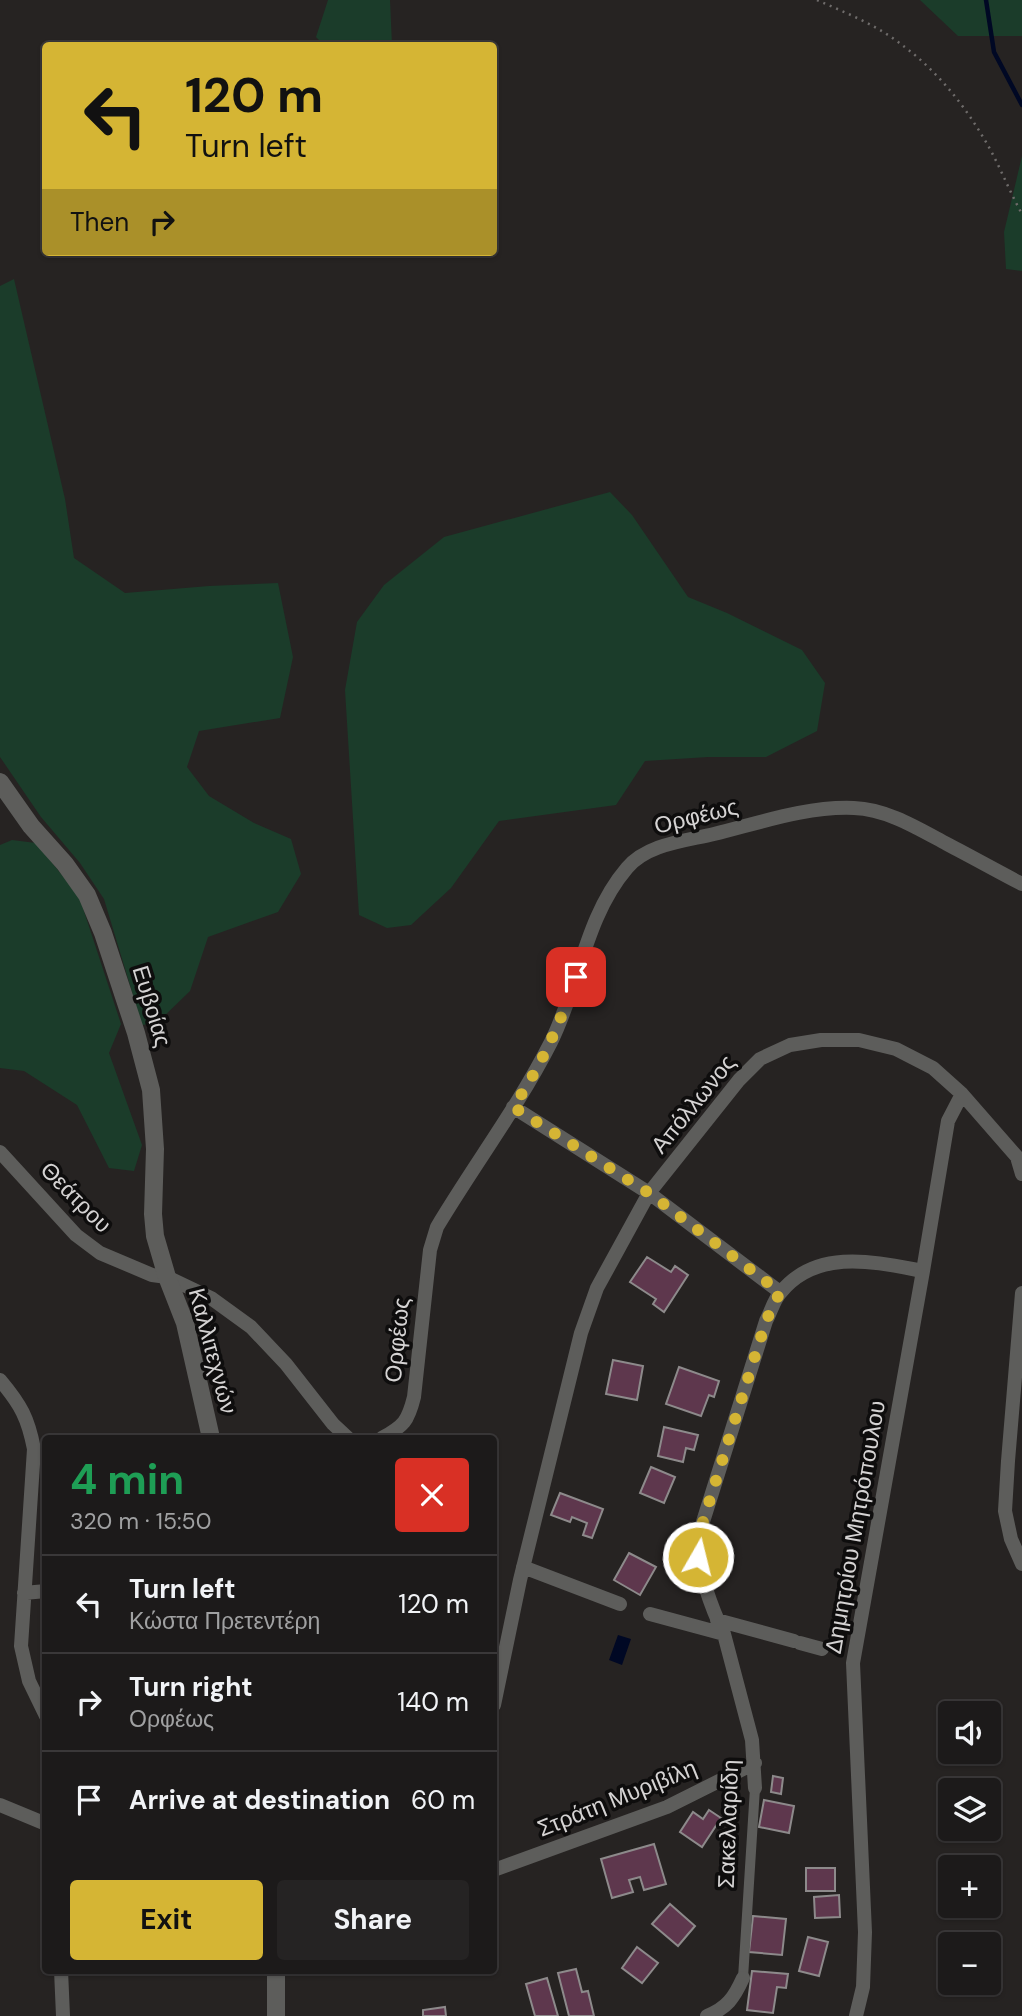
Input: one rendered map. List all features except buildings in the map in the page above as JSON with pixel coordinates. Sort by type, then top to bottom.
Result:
[{"type":"street","name":"Ευβοίας","points":[[0,782],[31,826],[65,864],[87,895],[107,945],[136,1033],[151,1090],[155,1149],[154,1225],[167,1277]]},
{"type":"street","name":"Ορφέως","points":[[388,1435],[401,1428],[409,1416],[414,1397],[430,1250],[437,1227],[551,1043],[599,912],[628,866],[643,853],[802,812],[856,807],[880,812],[910,824],[1022,884]]},
{"type":"street","name":"Απόλλωνος","points":[[497,1691],[523,1567],[580,1333],[588,1310],[609,1263],[649,1193],[739,1080],[760,1059],[790,1045],[821,1040],[859,1040],[896,1049],[933,1068],[962,1094],[1017,1157],[1022,1174]]},
{"type":"street","name":"Δημητρίου Μητρόπουλου","points":[[856,2016],[863,1987],[865,1932],[853,1664],[948,1121],[962,1094]]},
{"type":"street","points":[[513,1107],[649,1193],[780,1292],[802,1274],[823,1264],[855,1261],[923,1272]]},
{"type":"street","name":"Θεάτρου","points":[[0,1152],[76,1234],[100,1253],[152,1275],[167,1277]]},
{"type":"street","name":"Καλλιτεχνών","points":[[167,1277],[185,1323],[210,1435]]},
{"type":"street","points":[[167,1277],[211,1298],[251,1326],[345,1435]]},
{"type":"street","name":"Σακελλαρίδη","points":[[713,2014],[735,1996],[743,1978],[755,1763],[752,1740],[724,1634],[717,1620],[696,1544],[766,1321],[780,1292]]},
{"type":"street","points":[[1022,1293],[1005,1511],[1011,1539],[1022,1564]]},
{"type":"street","points":[[0,1380],[15,1399],[30,1426],[34,1449],[21,1646],[29,1681],[42,1708]]},
{"type":"street","points":[[523,1567],[620,1605]]},
{"type":"street","points":[[24,1593],[42,1591]]},
{"type":"street","points":[[650,1614],[724,1634]]},
{"type":"street","points":[[717,1620],[822,1649]]},
{"type":"street","points":[[497,1656],[508,1640]]},
{"type":"street","name":"Στράτη Μυριβίλη","points":[[497,1869],[667,1807],[755,1763]]},
{"type":"street","points":[[0,1805],[42,1822]]},
{"type":"street","points":[[61,1974],[63,2016]]},
{"type":"street","points":[[276,1974],[276,2016]]},
{"type":"path","points":[[817,0],[867,23],[902,44],[953,93],[984,138],[1022,214]]},
{"type":"green space","points":[[328,0],[390,0],[392,42],[321,42],[316,37]]},
{"type":"green space","points":[[920,0],[1022,0],[1022,36],[958,36]]},
{"type":"green space","points":[[1022,156],[1022,271],[1006,269],[1004,232]]},
{"type":"green space","points":[[14,279],[65,499],[74,558],[125,593],[278,583],[293,657],[280,718],[199,731],[187,767],[209,796],[254,823],[291,839],[301,874],[278,912],[208,937],[190,991],[157,1023],[142,1025],[104,899],[80,863],[41,817],[0,757],[0,286]]},
{"type":"green space","points":[[610,492],[632,515],[688,597],[802,650],[825,683],[817,731],[766,757],[645,761],[616,805],[499,821],[451,888],[411,925],[387,928],[359,915],[345,690],[357,622],[384,585],[444,537]]},
{"type":"green space","points":[[12,840],[36,843],[79,896],[121,1024],[109,1053],[142,1145],[134,1171],[109,1168],[77,1105],[24,1071],[0,1068],[0,845]]},
{"type":"water","points":[[618,1635],[631,1639],[622,1665],[609,1660]]},
{"type":"waterway","points":[[986,0],[994,52],[1022,105]]},
{"type":"route","points":[[576,977],[551,1043],[513,1107],[649,1193],[780,1292],[766,1321],[696,1544],[698,1557]]}]
